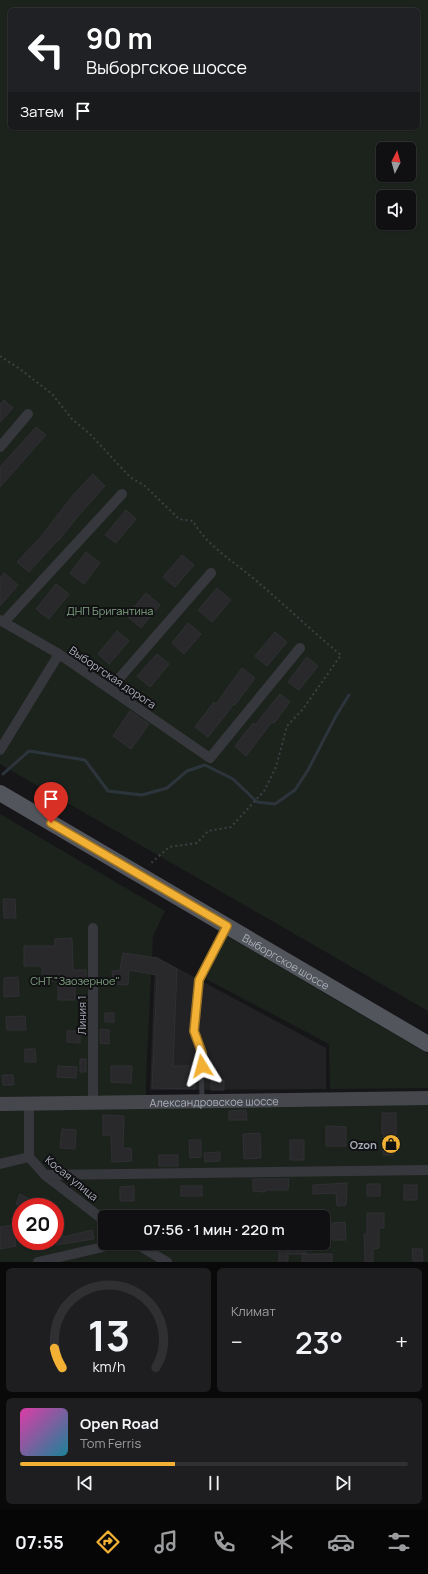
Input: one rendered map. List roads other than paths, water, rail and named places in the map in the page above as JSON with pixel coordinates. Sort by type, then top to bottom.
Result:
[{"type":"main road","name":"Выборгское шоссе","points":[[0,793],[428,1044]]},
{"type":"street","points":[[0,447],[28,414]]},
{"type":"street","points":[[2,621],[122,494]]},
{"type":"street","points":[[110,689],[211,573]]},
{"type":"street","name":"Выборгская дорога","points":[[2,621],[59,654],[210,758],[300,648]]},
{"type":"street","points":[[0,750],[59,654]]},
{"type":"street","name":"Линия 1","points":[[93,928],[94,1102]]},
{"type":"street","name":"Александровское шоссе","points":[[0,1104],[428,1098]]},
{"type":"street","name":"Косая улица","points":[[29,1103],[29,1157],[45,1175],[98,1215]]},
{"type":"street","points":[[0,1164],[29,1157]]},
{"type":"street","points":[[45,1175],[428,1170]]},
{"type":"street","points":[[38,1262],[98,1248]]},
{"type":"street","points":[[147,1250],[167,1262]]},
{"type":"lane","points":[[202,1101],[202,1053],[194,1031],[199,980],[227,926]]},
{"type":"waterway","points":[[3,774],[29,751],[85,760],[108,791],[142,795],[167,788],[187,771],[205,765],[233,779],[257,802],[275,804],[295,790],[308,770],[336,716],[349,695]]},
{"type":"place","name":"Ozon","points":[[391,1144]]},
{"type":"park label","name":"ДНП Бригантина","points":[[110,610]]},
{"type":"park label","name":"СНТ \"Заозерное\"","points":[[75,980]]}]
